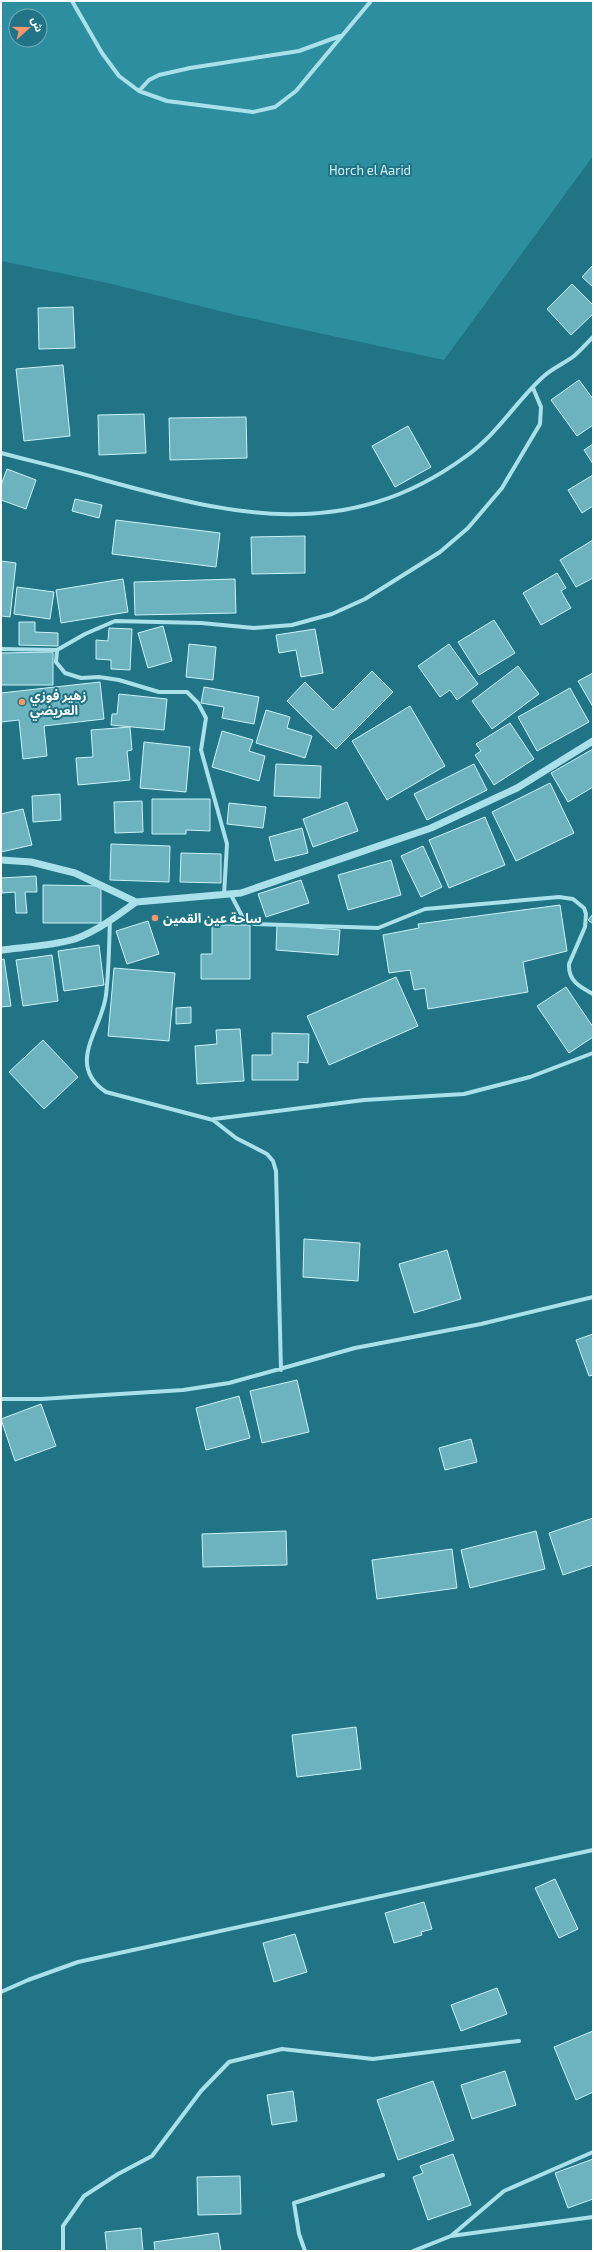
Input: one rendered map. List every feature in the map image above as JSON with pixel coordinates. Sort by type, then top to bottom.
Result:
[{"type":"street","points":[[72,1],[102,53],[119,76],[139,91],[167,101],[254,112],[265,111],[275,107],[296,91],[371,1]]},
{"type":"street","points":[[139,91],[149,80],[159,75],[190,68],[299,51],[341,36]]},
{"type":"street","points":[[1,453],[172,499],[211,507],[274,515],[326,513],[357,508],[385,501],[443,472],[465,457],[494,434],[544,376],[574,355],[593,337]]},
{"type":"street","points":[[1,649],[57,650],[85,634],[115,621],[201,623],[254,628],[292,625],[332,614],[365,599],[440,552],[468,528],[502,488],[540,424],[541,407],[534,388]]},
{"type":"street","points":[[57,650],[56,662],[65,673],[81,678],[99,677],[119,680],[159,692],[187,692],[198,703],[206,718],[201,750],[228,844],[228,895],[243,918],[254,924],[378,928],[425,909],[559,897],[573,899],[584,908],[586,921],[568,964],[568,972],[579,986],[593,994]]},
{"type":"street","points":[[1,860],[31,862],[75,873],[136,902],[228,895],[265,886],[431,828],[517,788],[593,741]]},
{"type":"street","points":[[1,950],[59,943],[76,938],[110,920],[136,902]]},
{"type":"street","points":[[110,920],[106,996],[88,1048],[86,1059],[91,1077],[97,1086],[118,1097],[213,1120],[364,1100],[464,1094],[530,1077],[593,1052]]},
{"type":"street","points":[[213,1120],[236,1138],[262,1150],[270,1157],[274,1166],[281,1370]]},
{"type":"street","points":[[1,1399],[41,1399],[183,1390],[229,1383],[281,1370],[355,1348],[481,1324],[593,1297]]},
{"type":"street","points":[[1,1992],[28,1980],[78,1962],[593,1850]]},
{"type":"street","points":[[63,2251],[63,2226],[84,2196],[118,2174],[152,2156],[201,2091],[229,2062],[282,2049],[373,2059],[519,2041]]},
{"type":"street","points":[[451,2236],[504,2191],[593,2152]]},
{"type":"street","points":[[305,2251],[299,2234],[294,2203],[383,2175]]},
{"type":"street","points":[[413,2251],[451,2236],[593,2217]]},
{"type":"green space","name":"Horch el Aarid","points":[[1,1],[593,1],[593,156],[444,360],[236,315],[108,283],[1,261]]},
{"type":"building","points":[[593,265],[593,287],[582,277]]},
{"type":"building","points":[[572,284],[593,305],[593,314],[571,335],[547,309]]},
{"type":"building","points":[[73,307],[75,348],[39,349],[38,308]]},
{"type":"building","points":[[63,365],[70,436],[24,441],[16,369]]},
{"type":"building","points":[[579,380],[593,399],[593,425],[577,436],[551,400]]},
{"type":"building","points":[[144,414],[146,453],[99,455],[98,415]]},
{"type":"building","points":[[246,417],[247,458],[170,460],[169,418]]},
{"type":"building","points":[[408,426],[431,467],[395,487],[372,446]]},
{"type":"building","points":[[593,444],[593,464],[584,450]]},
{"type":"building","points":[[7,469],[36,480],[26,509],[1,500],[1,485]]},
{"type":"building","points":[[593,475],[593,506],[582,513],[568,490]]},
{"type":"building","points":[[75,499],[102,505],[99,518],[72,511]]},
{"type":"building","points":[[116,520],[220,533],[216,567],[112,554]]},
{"type":"building","points":[[305,536],[305,573],[252,574],[251,537]]},
{"type":"building","points":[[593,540],[593,578],[576,587],[560,560]]},
{"type":"building","points":[[1,561],[16,563],[10,617],[1,616]]},
{"type":"building","points":[[557,573],[566,588],[561,591],[571,608],[541,625],[523,593]]},
{"type":"building","points":[[123,579],[128,612],[61,623],[56,590]]},
{"type":"building","points":[[235,579],[236,613],[135,615],[134,582]]},
{"type":"building","points":[[17,587],[54,592],[50,619],[14,614]]},
{"type":"building","points":[[494,620],[515,653],[479,675],[458,642]]},
{"type":"building","points":[[19,622],[35,622],[35,632],[58,633],[58,646],[19,645]]},
{"type":"building","points":[[163,626],[172,661],[148,668],[138,633]]},
{"type":"building","points":[[109,628],[132,629],[130,670],[111,669],[111,660],[96,659],[96,640],[108,641]]},
{"type":"building","points":[[315,629],[323,673],[301,677],[296,650],[279,653],[276,635]]},
{"type":"building","points":[[189,644],[216,647],[213,680],[186,677]]},
{"type":"building","points":[[449,644],[478,684],[457,700],[450,690],[440,697],[418,666]]},
{"type":"building","points":[[53,652],[53,685],[1,685],[1,653]]},
{"type":"building","points":[[518,666],[539,694],[492,729],[472,701]]},
{"type":"building","points":[[372,671],[393,692],[336,749],[287,701],[305,682],[333,710]]},
{"type":"building","points":[[593,673],[593,707],[578,681]]},
{"type":"building","points":[[100,682],[104,719],[44,726],[47,756],[23,759],[19,720],[1,722],[1,693]]},
{"type":"building","points":[[204,687],[259,697],[254,724],[222,718],[224,707],[201,703]]},
{"type":"building","points":[[570,688],[589,722],[537,751],[518,717]]},
{"type":"building","points":[[119,694],[167,699],[164,730],[111,725],[112,714],[117,714]]},
{"type":"building","points":[[410,706],[445,766],[387,800],[352,741]]},
{"type":"building","points":[[266,710],[290,717],[287,728],[312,736],[305,758],[256,743]]},
{"type":"building","points":[[510,723],[534,759],[494,785],[475,755],[481,751],[476,744]]},
{"type":"building","points":[[130,727],[132,750],[127,751],[130,780],[78,785],[76,758],[93,757],[91,730]]},
{"type":"building","points":[[222,731],[253,740],[249,751],[265,756],[259,781],[212,767]]},
{"type":"building","points":[[144,742],[190,747],[186,792],[140,788]]},
{"type":"building","points":[[593,749],[593,787],[568,802],[551,773]]},
{"type":"building","points":[[276,764],[321,766],[320,798],[274,796]]},
{"type":"building","points":[[474,764],[487,790],[427,820],[414,794]]},
{"type":"building","points":[[550,783],[574,833],[516,861],[492,812]]},
{"type":"building","points":[[60,794],[61,820],[33,822],[32,796]]},
{"type":"building","points":[[152,799],[210,799],[210,831],[186,830],[186,834],[152,834]]},
{"type":"building","points":[[142,801],[143,832],[115,833],[114,802]]},
{"type":"building","points":[[347,802],[358,831],[313,847],[303,819]]},
{"type":"building","points":[[229,803],[266,807],[263,828],[227,824]]},
{"type":"building","points":[[23,809],[32,845],[1,852],[1,814]]},
{"type":"building","points":[[485,817],[505,865],[449,888],[429,840]]},
{"type":"building","points":[[302,828],[308,853],[275,861],[269,837]]},
{"type":"building","points":[[111,844],[170,846],[169,882],[110,880]]},
{"type":"building","points":[[423,846],[442,887],[421,897],[401,856]]},
{"type":"building","points":[[181,853],[221,854],[221,883],[180,882]]},
{"type":"building","points":[[391,860],[401,895],[348,910],[338,875]]},
{"type":"building","points":[[36,876],[37,892],[25,892],[27,913],[16,913],[15,892],[2,893],[1,878]]},
{"type":"building","points":[[301,880],[309,903],[266,917],[258,894]]},
{"type":"building","points":[[43,885],[101,886],[101,923],[43,923]]},
{"type":"building","points":[[560,905],[567,951],[523,962],[528,992],[428,1009],[425,988],[414,990],[410,970],[389,973],[383,935],[419,928],[418,924]]},
{"type":"building","points":[[593,914],[593,924],[588,920]]},
{"type":"building","points":[[148,921],[159,954],[127,964],[116,931]]},
{"type":"building","points":[[212,925],[250,925],[250,979],[201,979],[201,954],[212,954]]},
{"type":"building","points":[[277,925],[340,930],[338,955],[276,950]]},
{"type":"building","points":[[99,945],[104,985],[64,991],[58,951]]},
{"type":"building","points":[[52,955],[58,1001],[23,1006],[16,960]]},
{"type":"building","points":[[4,959],[11,1006],[1,1007],[1,960]]},
{"type":"building","points":[[114,968],[175,973],[169,1041],[108,1036]]},
{"type":"building","points":[[396,977],[418,1026],[329,1065],[307,1016]]},
{"type":"building","points":[[566,987],[593,1027],[593,1037],[569,1053],[537,1006]]},
{"type":"building","points":[[191,1007],[191,1023],[176,1024],[176,1008]]},
{"type":"building","points":[[240,1029],[244,1081],[197,1084],[195,1046],[217,1044],[216,1030]]},
{"type":"building","points":[[272,1033],[309,1034],[308,1063],[298,1062],[298,1080],[252,1080],[252,1055],[272,1055]]},
{"type":"building","points":[[43,1040],[78,1077],[44,1109],[9,1072]]},
{"type":"building","points":[[304,1239],[360,1243],[358,1281],[303,1277]]},
{"type":"building","points":[[447,1250],[461,1299],[414,1313],[399,1264]]},
{"type":"building","points":[[593,1334],[593,1375],[589,1376],[576,1340]]},
{"type":"building","points":[[297,1380],[309,1432],[262,1443],[250,1391]]},
{"type":"building","points":[[239,1396],[250,1438],[206,1450],[196,1408]]},
{"type":"building","points":[[41,1404],[56,1446],[15,1461],[1,1419]]},
{"type":"building","points":[[471,1439],[477,1462],[445,1470],[439,1448]]},
{"type":"building","points":[[593,1518],[593,1565],[563,1575],[549,1533]]},
{"type":"building","points":[[286,1531],[287,1565],[203,1567],[202,1534]]},
{"type":"building","points":[[536,1531],[545,1569],[470,1588],[461,1550]]},
{"type":"building","points":[[452,1549],[457,1588],[377,1599],[372,1560]]},
{"type":"building","points":[[356,1727],[361,1769],[297,1777],[292,1735]]},
{"type":"building","points":[[555,1879],[578,1929],[559,1938],[535,1888]]},
{"type":"building","points":[[424,1902],[432,1929],[421,1932],[422,1935],[394,1943],[385,1913]]},
{"type":"building","points":[[295,1934],[307,1972],[274,1982],[263,1943]]},
{"type":"building","points":[[497,1988],[507,2014],[461,2031],[451,2005]]},
{"type":"building","points":[[593,2031],[593,2092],[576,2100],[554,2047]]},
{"type":"building","points":[[505,2071],[516,2105],[472,2119],[461,2085]]},
{"type":"building","points":[[433,2081],[454,2140],[398,2160],[377,2100]]},
{"type":"building","points":[[293,2091],[297,2121],[272,2125],[267,2095]]},
{"type":"building","points":[[453,2154],[471,2205],[428,2220],[413,2177],[423,2173],[420,2166]]},
{"type":"building","points":[[593,2159],[593,2199],[568,2208],[555,2173]]},
{"type":"building","points":[[240,2176],[241,2214],[198,2215],[197,2177]]},
{"type":"building","points":[[141,2228],[143,2251],[107,2251],[105,2232]]},
{"type":"building","points":[[218,2233],[221,2251],[155,2251],[154,2242]]},
{"type":"place","name":"زهير فوزي العريضي","points":[[22,702]]},
{"type":"place","name":"ساحة عين القمين","points":[[155,918]]}]
